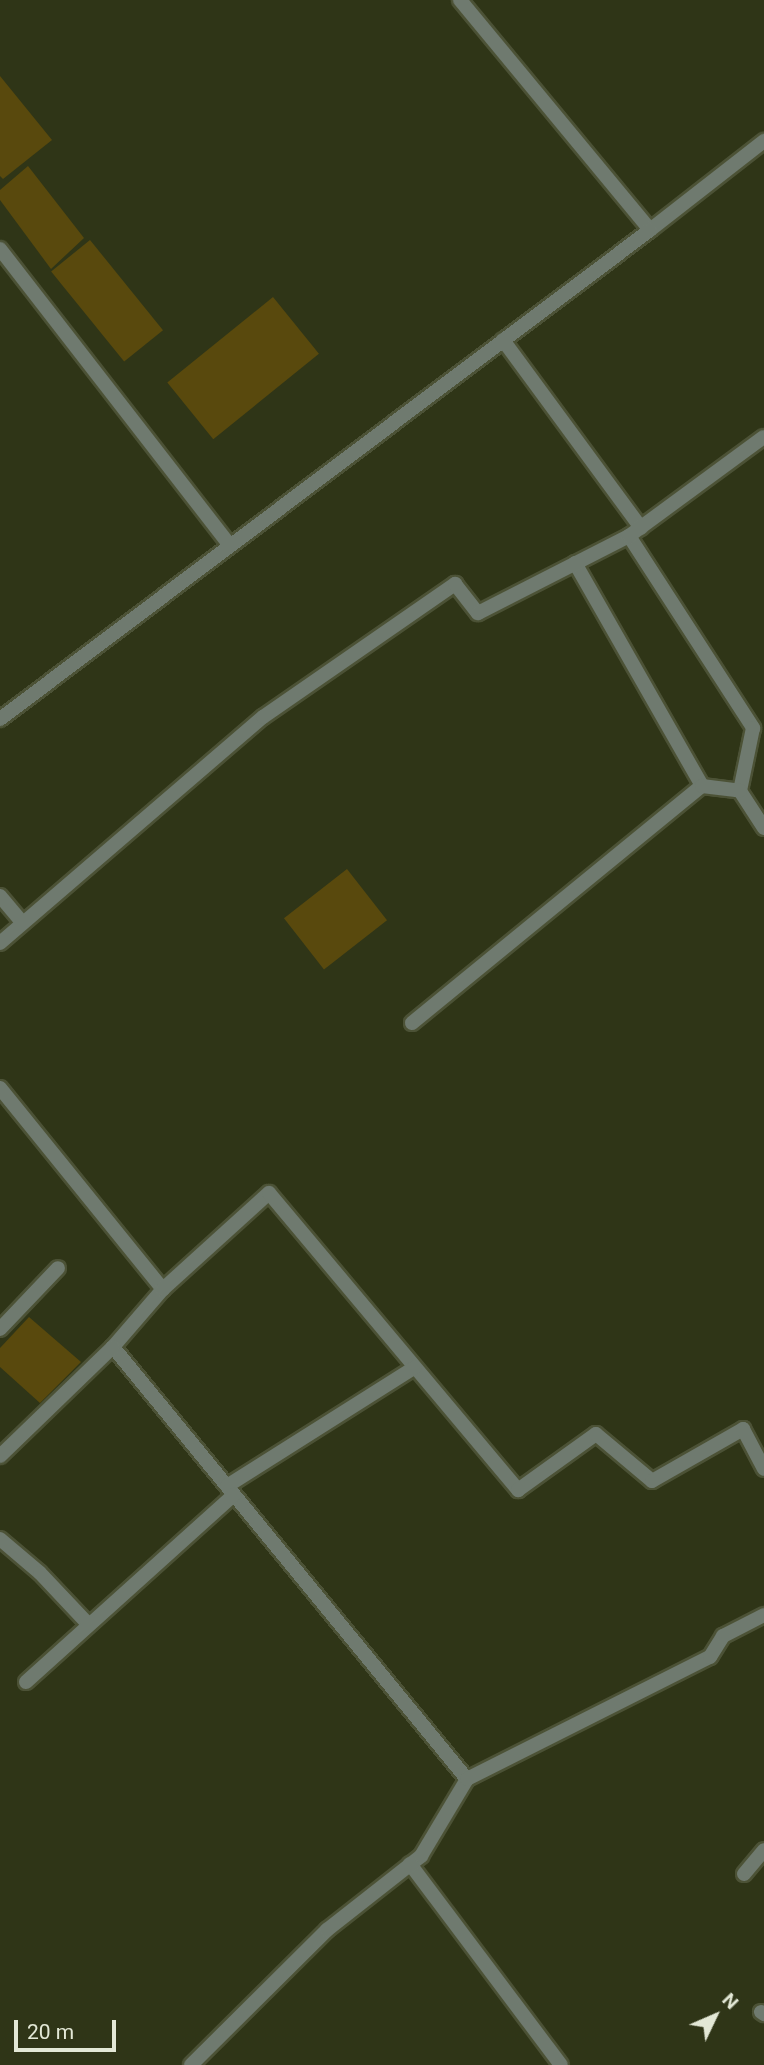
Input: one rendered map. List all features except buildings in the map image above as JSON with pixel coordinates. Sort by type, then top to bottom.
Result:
[{"type":"street","points":[[460,0],[650,230]]},
{"type":"street","points":[[0,719],[650,230],[764,141]]},
{"type":"street","points":[[0,249],[229,545]]},
{"type":"street","points":[[503,340],[635,532],[759,724],[740,791],[764,828]]},
{"type":"street","points":[[0,943],[263,717],[455,584],[478,613],[635,532],[764,437]]},
{"type":"street","points":[[575,564],[702,786]]},
{"type":"street","points":[[412,1023],[702,786],[740,791]]},
{"type":"street","points":[[0,896],[23,923]]},
{"type":"street","points":[[0,1088],[163,1289]]},
{"type":"street","points":[[0,1456],[113,1347],[163,1289],[269,1193],[518,1490],[596,1434],[652,1481],[743,1429],[764,1469]]},
{"type":"street","points":[[0,1329],[58,1268]]},
{"type":"street","points":[[113,1347],[467,1779]]},
{"type":"street","points":[[26,1682],[230,1490],[415,1367]]},
{"type":"street","points":[[0,1539],[40,1573],[89,1625]]},
{"type":"street","points":[[191,2065],[327,1930],[421,1856],[467,1779],[709,1657],[723,1636],[764,1615]]},
{"type":"street","points":[[744,1874],[764,1850]]},
{"type":"street","points":[[410,1864],[561,2065]]}]
